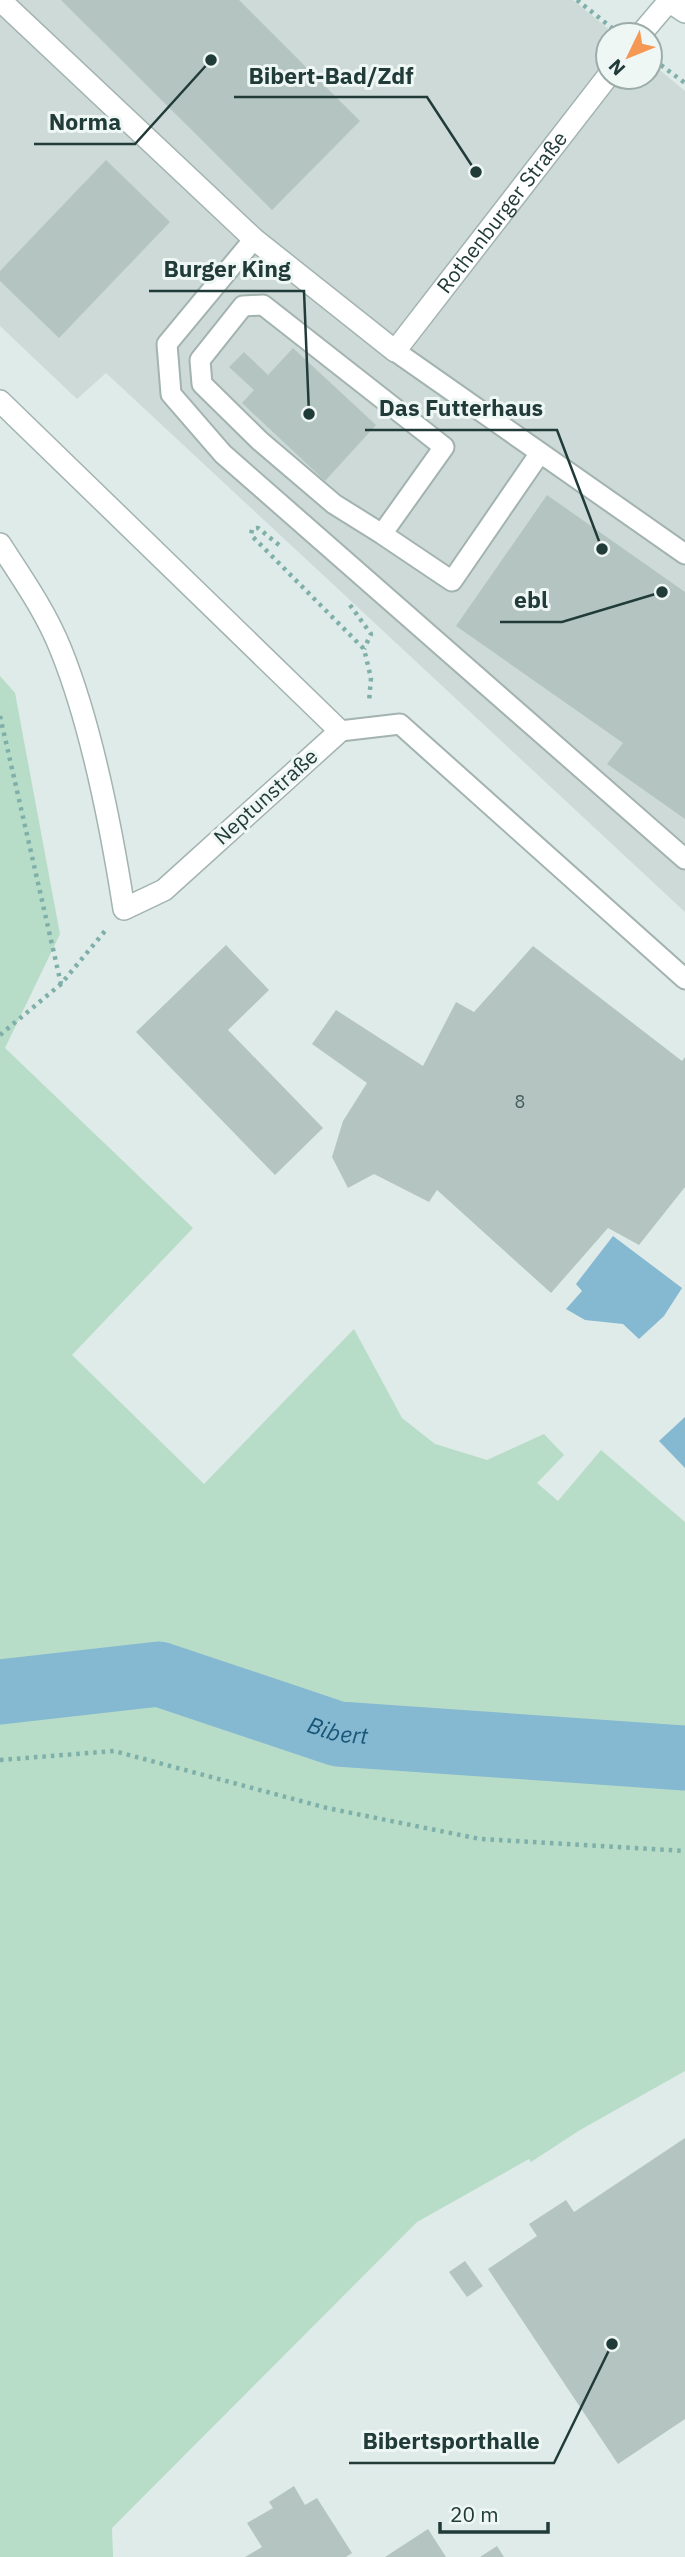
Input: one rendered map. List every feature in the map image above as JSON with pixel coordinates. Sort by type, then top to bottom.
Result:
[{"type":"street","points":[[0,0],[254,239],[395,351]]},
{"type":"street","points":[[651,21],[668,0],[685,12]]},
{"type":"street","name":"Rothenburger Straße","points":[[395,351],[596,91]]},
{"type":"street","points":[[0,401],[340,730]]},
{"type":"street","points":[[0,544],[32,593],[61,649],[82,716],[116,859],[124,909]]},
{"type":"street","name":"Neptunstraße","points":[[124,909],[164,890],[340,730]]},
{"type":"lane","points":[[254,239],[167,344],[171,394],[223,454],[685,859]]},
{"type":"lane","points":[[382,534],[444,447],[264,305],[243,306],[200,360],[202,384],[260,441],[334,504],[452,581],[540,453]]},
{"type":"lane","points":[[395,351],[685,554]]},
{"type":"lane","points":[[340,730],[400,724],[685,979]]},
{"type":"path","points":[[578,0],[603,21]]},
{"type":"path","points":[[664,68],[685,83]]},
{"type":"path","points":[[344,597],[371,635],[365,649],[371,678],[368,727]]},
{"type":"path","points":[[0,716],[61,984]]},
{"type":"path","points":[[0,1035],[61,984],[124,909]]},
{"type":"path","points":[[0,1760],[114,1751],[327,1808],[480,1839],[685,1851]]},
{"type":"shaded area","points":[[0,0],[573,0],[599,21],[594,21],[594,91],[664,91],[664,74],[685,91],[685,912],[106,373],[77,399],[0,326]]},
{"type":"green space","points":[[0,676],[15,693],[60,934],[5,1048],[193,1228],[72,1355],[204,1484],[354,1329],[402,1418],[435,1444],[487,1460],[544,1434],[564,1455],[537,1483],[558,1501],[601,1450],[685,1522],[685,2071],[580,2130],[531,2162],[529,2159],[417,2222],[112,2528],[113,2557],[0,2557]]},
{"type":"water","points":[[613,1236],[682,1288],[664,1316],[639,1339],[623,1324],[585,1320],[566,1309],[582,1291],[576,1284]]},
{"type":"water","points":[[685,1417],[685,1468],[659,1441]]},
{"type":"building","points":[[61,0],[239,0],[360,121],[272,210]]},
{"type":"building","points":[[106,160],[170,222],[59,338],[0,281],[0,271]]},
{"type":"building","points":[[293,348],[376,425],[325,481],[242,403],[254,390],[229,367],[244,352],[268,375]]},
{"type":"building","points":[[547,495],[685,592],[685,819],[607,764],[623,743],[456,626]]},
{"type":"building","points":[[226,945],[269,990],[228,1030],[323,1128],[275,1175],[136,1032]]},
{"type":"building","points":[[533,946],[682,1061],[685,1057],[685,1187],[639,1245],[608,1228],[551,1293],[437,1190],[429,1202],[374,1174],[348,1188],[332,1157],[343,1121],[367,1083],[312,1044],[336,1010],[423,1066],[456,1002],[474,1012]]},
{"type":"building","points":[[685,2138],[685,2419],[618,2464],[488,2269],[537,2236],[529,2224],[566,2200],[574,2212]]},
{"type":"building","points":[[465,2261],[483,2286],[467,2297],[449,2272]]},
{"type":"building","points":[[294,2486],[305,2505],[317,2498],[352,2553],[346,2557],[245,2557],[262,2547],[247,2523],[273,2508],[269,2502]]},
{"type":"building","points":[[428,2529],[446,2557],[385,2557]]},
{"type":"building","points":[[497,2546],[504,2557],[480,2557]]},
{"type":"waterway","name":"Bibert","points":[[0,1692],[159,1674],[338,1734],[685,1758]]},
{"type":"place","name":"Norma","points":[[211,60]]},
{"type":"place","name":"Bibert-Bad/Zdf","points":[[476,172]]},
{"type":"place","name":"Burger King","points":[[309,414]]},
{"type":"place","name":"Das Futterhaus","points":[[602,549]]},
{"type":"place","name":"ebl","points":[[662,592]]},
{"type":"place","name":"Bibertsporthalle","points":[[612,2344]]}]
